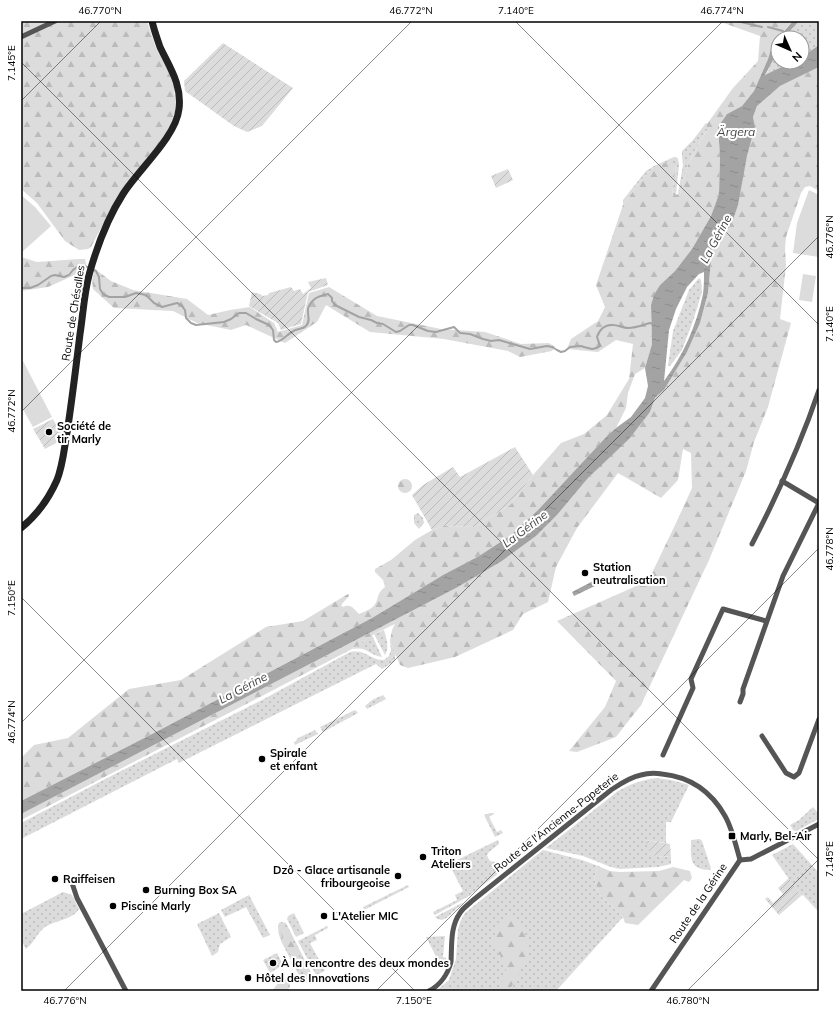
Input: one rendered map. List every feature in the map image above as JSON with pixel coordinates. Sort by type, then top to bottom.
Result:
[{"type":"street","points":[[21,37],[54,21]]},
{"type":"street","name":"Route de Chésalles","points":[[21,528],[39,510],[51,492],[61,466],[69,419],[88,277],[100,239],[110,216],[123,194],[168,136],[179,111],[178,86],[160,47],[152,21]]},
{"type":"street","points":[[752,544],[810,418],[819,390]]},
{"type":"street","points":[[740,702],[766,621],[783,576],[819,503],[782,481]]},
{"type":"street","points":[[663,755],[693,688],[691,679],[723,609],[766,621]]},
{"type":"street","points":[[762,736],[786,773],[794,777],[799,773],[819,719]]},
{"type":"street","name":"Route de l'Ancienne-Papeterie","points":[[429,991],[440,982],[450,968],[454,927],[461,911],[611,790],[627,780],[642,774],[656,773],[672,775],[692,782],[704,790],[716,801],[726,817],[740,860]]},
{"type":"street","name":"Route de la Gérine","points":[[651,991],[740,860],[751,859],[819,824]]},
{"type":"street","points":[[72,883],[77,898],[126,991]]},
{"type":"green space","points":[[21,21],[147,21],[156,48],[167,68],[174,86],[176,110],[166,134],[119,194],[91,247],[88,249],[79,250],[65,241],[37,203],[21,189]]},
{"type":"green space","points":[[718,21],[793,21],[785,30],[770,30],[770,52],[754,91],[742,106],[727,114],[718,127],[720,156],[719,194],[711,216],[692,249],[675,271],[660,285],[651,305],[652,344],[645,368],[635,374],[628,393],[626,408],[616,428],[538,510],[511,535],[479,556],[443,575],[372,618],[21,801],[21,758],[34,745],[68,738],[129,689],[181,680],[266,627],[303,621],[348,594],[349,596],[341,605],[343,607],[350,606],[359,614],[370,609],[376,603],[380,593],[385,587],[383,580],[375,572],[375,569],[391,560],[415,540],[432,530],[444,526],[475,527],[510,505],[533,475],[561,443],[584,434],[607,415],[629,379],[633,344],[616,340],[598,352],[567,349],[571,339],[598,321],[605,307],[596,285],[623,205],[643,178],[653,168],[670,161],[676,165],[672,195],[680,194],[689,162],[707,130],[707,124],[733,88],[758,61],[760,36]]},
{"type":"green space","points":[[799,21],[819,21],[819,45],[810,51],[810,30],[791,30]]},
{"type":"green space","points":[[223,43],[293,88],[262,126],[247,132],[234,126],[185,91],[184,81]]},
{"type":"green space","points":[[770,66],[770,70],[777,70],[765,76]]},
{"type":"green space","points":[[819,67],[819,191],[810,186],[805,187],[801,193],[786,237],[786,265],[780,319],[791,323],[768,407],[754,442],[746,471],[709,560],[641,705],[616,737],[577,752],[569,751],[605,707],[616,681],[557,621],[634,587],[652,573],[692,488],[691,453],[683,449],[678,480],[661,498],[618,473],[577,528],[556,567],[548,602],[523,614],[513,630],[455,657],[408,668],[400,665],[390,641],[395,624],[374,634],[352,649],[21,820],[21,814],[456,588],[502,561],[536,536],[557,515],[588,478],[629,438],[650,412],[655,398],[664,390],[687,352],[700,323],[708,293],[712,249],[731,225],[755,127],[753,117],[757,106],[780,86]]},
{"type":"green space","points":[[706,123],[707,130],[689,162],[680,194],[678,194],[683,165],[682,151]]},
{"type":"green space","points":[[674,157],[678,159],[679,164],[676,195],[672,195],[676,165],[653,168],[643,178],[623,205],[623,200],[646,171]]},
{"type":"green space","points":[[508,169],[513,180],[496,188],[491,176]]},
{"type":"green space","points":[[809,190],[819,195],[819,257],[793,253],[797,223]]},
{"type":"green space","points":[[21,195],[35,207],[51,226],[21,253]]},
{"type":"green space","points":[[21,257],[37,262],[85,259],[86,270],[48,287],[21,291]]},
{"type":"green space","points":[[95,269],[111,281],[133,290],[187,299],[208,315],[250,307],[274,323],[278,332],[302,325],[309,293],[329,287],[377,316],[441,329],[485,332],[521,344],[549,343],[555,347],[552,351],[520,357],[508,351],[444,339],[370,332],[326,305],[317,322],[285,343],[246,325],[231,330],[197,323],[173,311],[114,308],[93,289],[92,280]]},
{"type":"green space","points":[[803,274],[816,276],[812,302],[799,300]]},
{"type":"green space","points":[[326,278],[328,285],[308,292],[301,324],[281,330],[278,323],[249,306],[252,292],[263,296],[291,287],[294,291],[300,289],[303,294],[311,288],[308,282]]},
{"type":"green space","points":[[699,278],[701,280],[702,292],[693,321],[682,350],[670,366],[668,366],[673,331],[689,290]]},
{"type":"green space","points":[[21,357],[52,417],[33,427],[21,406]]},
{"type":"green space","points":[[53,419],[62,435],[58,442],[45,449],[33,429]]},
{"type":"green space","points":[[515,447],[533,475],[510,505],[475,527],[444,526],[432,530],[412,495],[423,485],[453,467],[460,477]]},
{"type":"green space","points":[[402,479],[408,479],[412,483],[412,489],[408,493],[402,493],[398,489],[398,483]]},
{"type":"green space","points":[[418,513],[423,518],[424,523],[419,529],[414,523],[414,515]]},
{"type":"green space","points":[[384,630],[387,639],[385,655],[374,634]]},
{"type":"green space","points":[[372,635],[382,657],[365,650],[357,648],[352,649]]},
{"type":"green space","points":[[390,641],[396,655],[395,661],[382,669],[376,664],[179,763],[177,759],[21,839],[21,823],[262,700],[350,652],[356,651],[379,660],[384,660],[389,656],[391,650]]},
{"type":"green space","points":[[383,695],[386,699],[367,709],[365,706],[372,700]]},
{"type":"green space","points":[[355,710],[358,713],[323,732],[320,727]]},
{"type":"green space","points":[[315,730],[318,734],[295,745],[294,743],[298,738]]},
{"type":"green space","points":[[656,778],[689,785],[671,822],[666,822],[666,843],[646,840],[656,856],[671,857],[671,864],[658,867],[620,869],[583,856],[546,848],[618,791],[627,786]]},
{"type":"green space","points":[[813,807],[819,814],[819,819],[796,831],[793,830],[790,825],[799,820]]},
{"type":"green space","points":[[490,813],[494,814],[489,817],[497,832],[501,830],[503,833],[495,837],[484,815]]},
{"type":"green space","points":[[700,839],[711,868],[710,870],[698,868],[692,861],[691,840]]},
{"type":"green space","points":[[498,840],[499,844],[489,852],[487,855],[488,858],[490,861],[509,865],[469,896],[435,915],[433,912],[457,900],[455,895],[463,891],[449,864]]},
{"type":"green space","points":[[646,840],[670,844],[671,857],[653,855],[648,850]]},
{"type":"green space","points":[[793,844],[819,873],[819,908],[817,910],[803,895],[801,896],[772,855]]},
{"type":"green space","points":[[543,850],[582,860],[598,866],[594,878],[599,894],[623,917],[556,991],[532,991],[530,989],[527,991],[436,991],[449,980],[456,959],[458,930],[465,913]]},
{"type":"green space","points":[[598,866],[610,871],[620,872],[659,871],[673,867],[690,871],[692,878],[689,882],[684,880],[638,925],[625,923],[623,917],[599,894],[594,878]]},
{"type":"green space","points":[[789,878],[801,896],[779,915],[765,899],[768,897],[773,903],[783,894],[778,888]]},
{"type":"green space","points":[[408,885],[409,887],[364,910],[363,907]]},
{"type":"green space","points":[[63,892],[72,895],[79,909],[68,918],[45,927],[26,949],[21,940],[21,914]]},
{"type":"green space","points":[[249,895],[270,935],[263,938],[246,907],[225,917],[221,910]]},
{"type":"green space","points":[[462,903],[444,919],[440,920],[435,917]]},
{"type":"green space","points":[[219,913],[231,937],[220,944],[218,952],[212,956],[197,924]]},
{"type":"green space","points":[[294,913],[304,933],[296,937],[287,919],[288,916]]},
{"type":"green space","points":[[507,916],[520,920],[528,944],[527,959],[509,991],[498,991],[507,967],[492,942],[499,921]]},
{"type":"green space","points":[[279,923],[286,923],[316,982],[305,982],[298,973],[294,966],[293,959],[291,960],[278,932]]},
{"type":"green space","points":[[283,924],[313,980],[312,981],[308,982],[304,979],[289,952],[280,931],[280,926]]},
{"type":"green space","points":[[327,926],[328,928],[315,935],[317,940],[310,943],[325,971],[316,975],[298,941]]},
{"type":"green space","points":[[445,936],[443,957],[446,958],[443,970],[426,937]]},
{"type":"green space","points":[[277,953],[283,965],[270,973],[263,960]]},
{"type":"green space","points":[[288,977],[290,987],[287,991],[272,991],[279,982]]},
{"type":"water","points":[[793,21],[799,21],[791,30],[785,30]]},
{"type":"water","name":"Ärgera","points":[[819,45],[819,67],[780,86],[757,106],[753,117],[755,127],[747,156],[738,205],[731,225],[712,249],[708,293],[700,323],[687,352],[664,390],[655,398],[650,412],[629,439],[588,478],[557,515],[536,536],[502,561],[456,588],[21,814],[21,801],[372,618],[443,575],[479,556],[511,535],[538,510],[607,436],[631,417],[645,398],[648,386],[645,368],[652,344],[651,305],[654,295],[660,285],[675,271],[692,249],[711,216],[719,194],[720,156],[718,127],[727,114],[742,106],[754,91],[770,52],[770,66],[765,75],[775,70],[810,70],[810,51]],"holes":[[[704,272],[704,286],[693,328],[677,361],[664,381],[669,330],[676,309],[687,287],[699,274]]]},
{"type":"water","points":[[595,580],[597,585],[574,596],[572,592]]},
{"type":"waterway","points":[[737,21],[762,27]]},
{"type":"waterway","points":[[768,27],[779,30]]},
{"type":"waterway","points":[[21,288],[30,288],[38,285],[51,276],[55,275],[64,277],[69,275],[77,267],[85,266],[96,271],[99,277],[100,289],[103,294],[109,297],[125,297],[136,293],[146,295],[154,303],[162,307],[177,303],[185,310],[186,318],[191,323],[196,325],[224,322],[239,313],[246,313],[269,325],[273,330],[274,340],[276,342],[294,331],[306,326],[309,320],[308,310],[311,302],[322,295],[328,294],[332,298],[335,305],[359,317],[383,324],[396,332],[409,325],[436,332],[454,327],[460,333],[470,334],[491,341],[499,340],[530,349],[547,346],[561,352],[570,347],[581,346],[592,349],[597,348],[600,346],[597,337],[598,334],[607,325],[628,328],[650,323],[653,324]]},
{"type":"place","name":"Société de tir Marly","points":[[49,432]]},
{"type":"place","name":"Station neutralisation","points":[[585,573]]},
{"type":"place","name":"Spirale et enfant","points":[[262,759]]},
{"type":"place","name":"Marly, Bel-Air","points":[[732,836]]},
{"type":"place","name":"Triton Ateliers","points":[[423,857]]},
{"type":"place","name":"Dzô - Glace artisanale fribourgeoise","points":[[398,876]]},
{"type":"place","name":"Raiffeisen","points":[[55,879]]},
{"type":"place","name":"Burning Box SA","points":[[146,890]]},
{"type":"place","name":"Piscine Marly","points":[[113,906]]},
{"type":"place","name":"L'Atelier MIC","points":[[324,916]]},
{"type":"place","name":"À la rencontre des deux mondes","points":[[273,963]]},
{"type":"place","name":"Hôtel des Innovations","points":[[248,978]]},
{"type":"water label","name":"La Gérine","points":[[716,239]]},
{"type":"water label","name":"La Gérine","points":[[525,529]]},
{"type":"water label","name":"La Gérine","points":[[243,688]]}]
